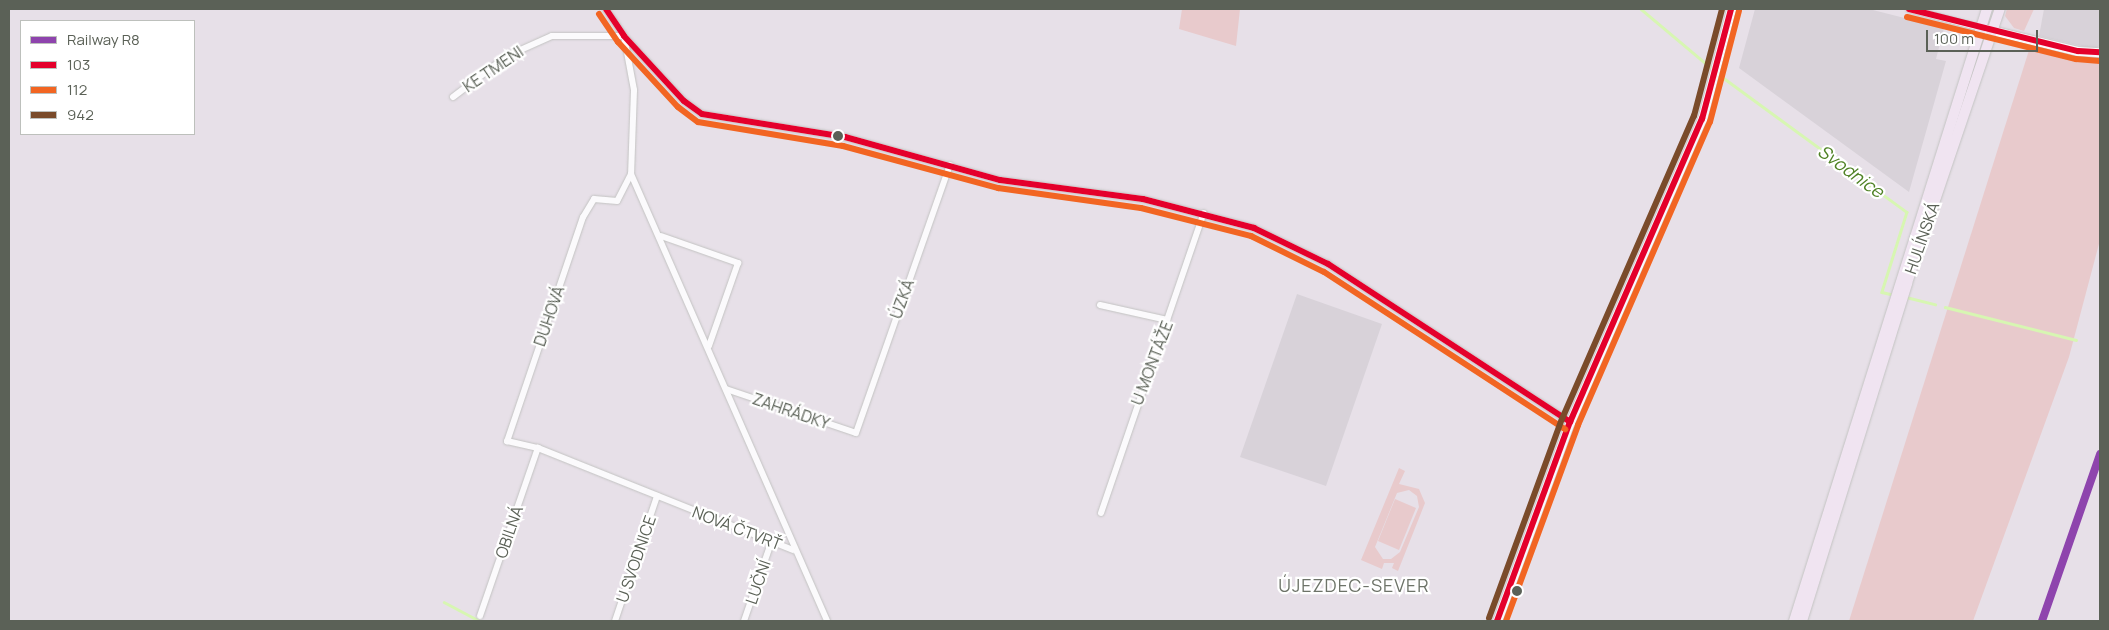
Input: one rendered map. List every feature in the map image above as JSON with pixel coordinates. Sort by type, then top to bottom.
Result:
[{"type":"main road","name":"HULÍNSKÁ","points":[[1843,468],[1987,9]]},
{"type":"main road","name":"HULÍNSKÁ","points":[[1843,468],[2000,9]]},
{"type":"main road","points":[[1794,621],[1843,468]]},
{"type":"main road","points":[[1802,621],[1843,468]]},
{"type":"street","points":[[606,9],[624,36],[684,101],[702,114],[845,137],[1000,180],[1142,199],[1204,213],[1254,228],[1328,264],[1570,422]]},
{"type":"street","points":[[1497,621],[1570,422],[1702,119],[1731,9]]},
{"type":"street","points":[[1909,9],[2086,53],[2100,52]]},
{"type":"street","name":"KE TMENI","points":[[453,97],[507,56],[552,36],[624,36]]},
{"type":"street","name":"NOVÁ ČTVRŤ","points":[[594,199],[617,201],[631,174],[634,90],[624,36]]},
{"type":"street","name":"ÚZKÁ","points":[[856,433],[950,166]]},
{"type":"street","name":"NOVÁ ČTVRŤ","points":[[631,174],[661,236],[709,346],[794,550]]},
{"type":"street","name":"DUHOVÁ","points":[[508,436],[581,222],[594,199]]},
{"type":"street","name":"U MONTÁŽE","points":[[1101,513],[1204,213]]},
{"type":"street","points":[[661,236],[738,263],[709,346]]},
{"type":"street","points":[[1100,304],[1167,320]]},
{"type":"street","name":"ZAHRÁDKY","points":[[726,388],[856,433]]},
{"type":"street","name":"NOVÁ ČTVRŤ","points":[[508,436],[507,441],[538,448],[771,543],[794,550]]},
{"type":"street","name":"OBILNÁ","points":[[480,616],[538,448]]},
{"type":"street","name":"U SVODNICE","points":[[614,621],[657,496]]},
{"type":"street","name":"LUČNÍ","points":[[744,621],[771,543]]},
{"type":"street","points":[[794,550],[827,621]]},
{"type":"shaded area","points":[[1182,9],[1240,9],[1236,46],[1179,29]]},
{"type":"shaded area","points":[[1755,9],[1869,9],[1944,28],[1936,59],[1946,61],[1909,192],[1739,68]]},
{"type":"shaded area","points":[[2007,9],[2034,9],[2024,31],[2014,28],[2005,16]]},
{"type":"shaded area","points":[[2044,9],[2100,9],[2100,46],[2094,49],[2039,36]]},
{"type":"shaded area","points":[[2030,47],[2100,61],[2100,240],[2069,357],[1973,621],[1849,621]]},
{"type":"shaded area","points":[[1297,294],[1382,324],[1326,486],[1240,457]]},
{"type":"shaded area","points":[[1399,468],[1405,471],[1399,484],[1419,489],[1425,503],[1398,571],[1392,568],[1394,563],[1384,563],[1382,569],[1361,560]],"holes":[[[1409,490],[1417,496],[1419,507],[1400,552],[1391,559],[1383,559],[1375,547],[1397,493]]]},
{"type":"shaded area","points":[[1395,499],[1416,508],[1399,550],[1378,541]]},
{"type":"waterway","name":"Svodnice","points":[[1641,9],[1710,67]]},
{"type":"waterway","name":"Svodnice","points":[[1721,76],[1907,212],[1882,292],[1890,294]]},
{"type":"waterway","name":"Svodnice","points":[[1906,297],[1935,304]]},
{"type":"waterway","name":"Svodnice","points":[[1945,307],[2076,340]]},
{"type":"waterway","points":[[444,602],[479,621]]},
{"type":"rail line","name":"R8","points":[[2042,621],[2100,454]]},
{"type":"transit line","name":"103","points":[[606,9],[624,36],[684,101],[702,114],[845,137],[1000,180],[1143,199],[1254,228],[1328,264],[1570,422]]},
{"type":"transit line","name":"942","points":[[1489,618],[1562,419],[1694,116],[1722,9]]},
{"type":"transit line","name":"103","points":[[1497,621],[1570,422],[1702,119],[1731,9]]},
{"type":"transit line","name":"103","points":[[1909,9],[2078,51],[2100,52]]},
{"type":"transit line","name":"112","points":[[1506,621],[1578,425],[1710,122],[1739,11]]},
{"type":"transit line","name":"112","points":[[599,14],[618,42],[678,107],[698,122],[843,146],[998,188],[1141,208],[1251,236],[1324,272],[1565,429]]},
{"type":"transit line","name":"112","points":[[1907,17],[2076,59],[2100,61]]},
{"type":"district","name":"ÚJEZDEC-SEVER","points":[[1354,585]]}]
